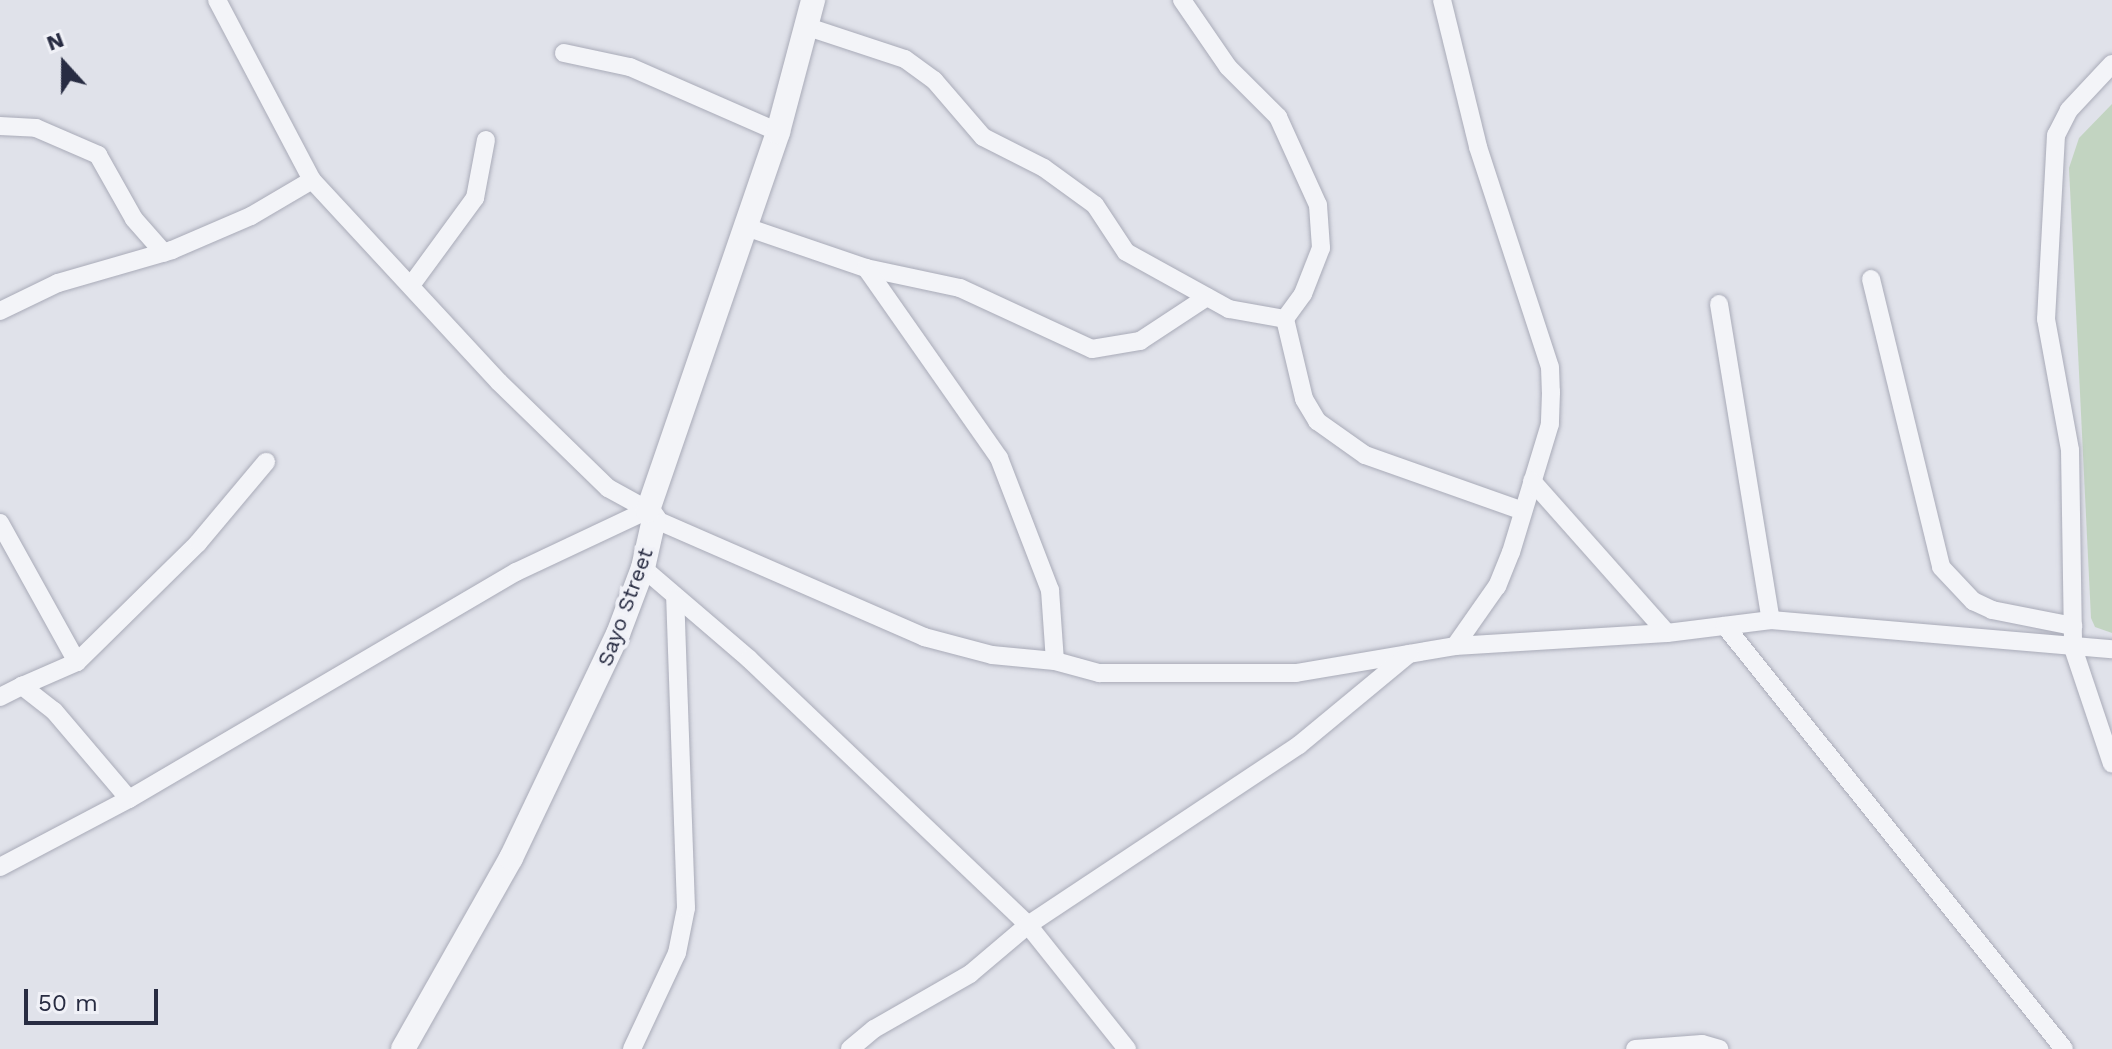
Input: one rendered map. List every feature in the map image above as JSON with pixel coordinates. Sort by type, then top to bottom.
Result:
[{"type":"street","points":[[217,0],[312,180],[412,284],[499,382],[608,488],[651,514],[924,637],[992,655],[1055,661],[1099,673],[1243,677],[1296,673],[1455,646],[1667,633],[1771,620],[2112,649]]},
{"type":"street","name":"Sayo Street","points":[[403,1049],[511,858],[606,663],[643,568],[651,514],[778,132],[813,0]]},
{"type":"street","points":[[1182,0],[1228,67],[1278,117],[1318,205],[1321,248],[1303,294],[1285,319],[1304,399],[1317,421],[1365,455],[1520,510]]},
{"type":"street","points":[[1442,0],[1478,147],[1550,367],[1550,424],[1497,586],[1455,646]]},
{"type":"street","points":[[808,27],[905,59],[934,80],[983,137],[1044,168],[1095,205],[1126,252],[1207,297],[1249,315],[1285,319]]},
{"type":"street","points":[[564,53],[630,67],[778,132]]},
{"type":"street","points":[[2112,64],[2069,110],[2056,135],[2051,168],[2046,319],[2070,450],[2073,648],[2112,764]]},
{"type":"street","points":[[0,126],[36,128],[98,155],[134,219],[164,253]]},
{"type":"street","points":[[412,284],[475,198],[486,140]]},
{"type":"street","points":[[0,311],[58,283],[164,253],[251,216],[312,180]]},
{"type":"street","points":[[746,227],[866,268],[960,288],[1092,349],[1140,341],[1207,297]]},
{"type":"street","points":[[866,268],[925,346],[1005,470],[1050,590],[1055,661]]},
{"type":"street","points":[[1871,279],[1941,567],[1973,601],[1992,610],[2073,626]]},
{"type":"street","points":[[1719,304],[1771,620]]},
{"type":"street","points":[[0,697],[77,662],[198,543],[266,462]]},
{"type":"street","points":[[1532,481],[1667,633]]},
{"type":"street","points":[[0,867],[129,799],[516,572],[651,514]]},
{"type":"street","points":[[0,523],[77,662]]},
{"type":"street","points":[[643,568],[749,659],[1028,925],[1127,1049]]},
{"type":"street","points":[[632,1049],[677,953],[686,908],[675,598]]},
{"type":"street","points":[[1725,626],[2064,1049]]},
{"type":"street","points":[[850,1049],[874,1029],[970,974],[1028,925],[1299,745],[1410,653]]},
{"type":"street","points":[[22,686],[54,711],[129,799]]},
{"type":"street","points":[[1635,1049],[1702,1044],[1719,1049]]},
{"type":"green space","points":[[2112,104],[2112,633],[2095,627],[2091,618],[2069,168],[2079,138]]}]
